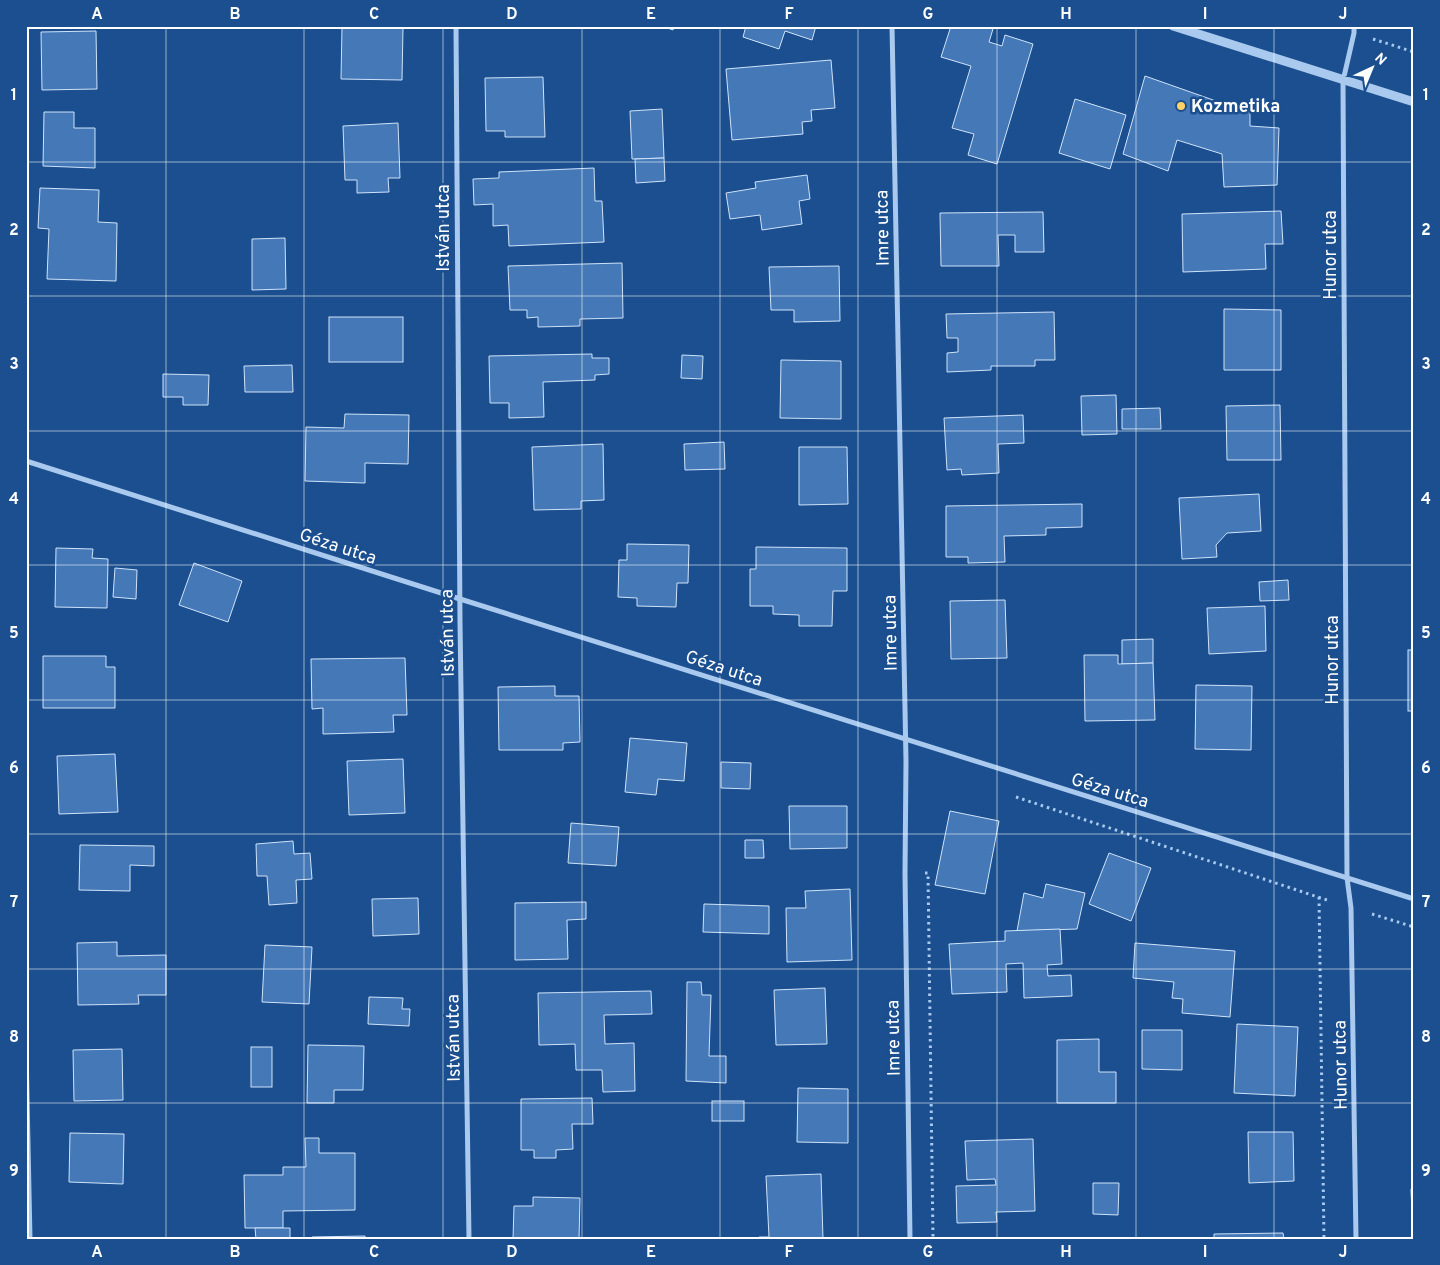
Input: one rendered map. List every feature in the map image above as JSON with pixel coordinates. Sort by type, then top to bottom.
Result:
[{"type":"street","name":"István utca","points":[[456,26],[460,599],[469,1239]]},
{"type":"street","name":"Imre utca","points":[[892,26],[905,740],[910,1239]]},
{"type":"street","points":[[1173,26],[1414,102]]},
{"type":"street","name":"Hunor utca","points":[[1354,26],[1343,81],[1346,878],[1351,908],[1356,1239]]},
{"type":"street","name":"Géza utca","points":[[26,461],[905,740],[1414,899]]},
{"type":"street","points":[[26,1049],[30,1239]]},
{"type":"path","points":[[1319,897],[1324,1239]]},
{"type":"building","points":[[662,26],[675,26],[673,30]]},
{"type":"building","points":[[746,26],[816,26],[812,40],[785,31],[779,49],[743,37]]},
{"type":"building","points":[[951,26],[983,26],[993,29],[989,42],[1002,46],[1005,35],[1033,44],[997,164],[968,155],[974,134],[952,128],[971,66],[941,57]]},
{"type":"building","points":[[342,27],[403,28],[402,80],[341,79]]},
{"type":"building","points":[[96,31],[97,89],[42,90],[41,32]]},
{"type":"building","points":[[831,60],[835,108],[811,110],[812,121],[802,122],[803,134],[732,140],[726,69]]},
{"type":"building","points":[[1145,76],[1250,113],[1250,126],[1279,128],[1277,185],[1224,187],[1222,154],[1177,140],[1168,171],[1123,154]]},
{"type":"building","points":[[543,77],[545,137],[505,137],[505,131],[486,131],[485,78]]},
{"type":"building","points":[[1075,99],[1126,115],[1110,169],[1059,153]]},
{"type":"building","points":[[662,109],[664,158],[632,159],[630,111]]},
{"type":"building","points":[[44,112],[74,112],[74,128],[95,128],[95,168],[43,166]]},
{"type":"building","points":[[398,123],[400,178],[388,178],[389,192],[357,193],[357,180],[345,180],[343,126]]},
{"type":"building","points":[[664,158],[665,181],[636,183],[635,159]]},
{"type":"building","points":[[594,168],[595,201],[602,201],[604,242],[509,246],[508,225],[493,226],[493,204],[474,205],[473,179],[499,178],[499,172]]},
{"type":"building","points":[[807,175],[810,199],[799,201],[802,224],[762,230],[760,215],[730,219],[726,193],[756,188],[755,182]]},
{"type":"building","points":[[40,188],[99,190],[98,222],[117,223],[116,281],[47,279],[49,229],[38,228]]},
{"type":"building","points":[[1281,211],[1283,244],[1265,244],[1266,269],[1183,272],[1182,214]]},
{"type":"building","points":[[1043,212],[1044,252],[1015,252],[1015,235],[998,235],[999,266],[941,266],[940,213]]},
{"type":"building","points":[[285,238],[286,289],[252,290],[252,239]]},
{"type":"building","points":[[622,263],[623,318],[580,319],[580,326],[538,327],[538,317],[527,318],[527,310],[510,310],[508,266]]},
{"type":"building","points":[[839,266],[840,321],[794,322],[794,310],[771,310],[769,267]]},
{"type":"building","points":[[1224,309],[1281,310],[1281,370],[1224,370]]},
{"type":"building","points":[[1054,312],[1055,360],[1035,360],[1035,366],[991,366],[991,370],[947,372],[947,353],[958,352],[958,338],[947,338],[946,314]]},
{"type":"building","points":[[329,317],[403,317],[403,362],[329,362]]},
{"type":"building","points":[[592,354],[592,358],[609,358],[609,374],[595,375],[595,380],[543,382],[544,417],[509,418],[509,403],[490,403],[489,356]]},
{"type":"building","points":[[682,355],[703,356],[702,379],[681,378]]},
{"type":"building","points":[[781,360],[841,361],[841,419],[780,418]]},
{"type":"building","points":[[292,365],[293,392],[245,392],[244,366]]},
{"type":"building","points":[[163,374],[209,375],[208,405],[183,405],[183,397],[163,397]]},
{"type":"building","points":[[1116,395],[1117,434],[1082,435],[1081,396]]},
{"type":"building","points":[[1280,405],[1281,460],[1227,460],[1226,406]]},
{"type":"building","points":[[1160,408],[1161,429],[1122,429],[1122,409]]},
{"type":"building","points":[[345,414],[409,415],[408,464],[365,463],[365,483],[305,481],[306,427],[344,428]]},
{"type":"building","points":[[1023,415],[1024,443],[998,444],[999,473],[962,475],[961,469],[947,470],[944,418]]},
{"type":"building","points":[[724,442],[725,469],[685,470],[684,444]]},
{"type":"building","points":[[603,444],[604,500],[581,501],[581,509],[534,510],[532,447]]},
{"type":"building","points":[[799,447],[847,447],[848,504],[799,505]]},
{"type":"building","points":[[1259,494],[1261,531],[1227,533],[1216,545],[1217,557],[1182,559],[1179,498]]},
{"type":"building","points":[[1082,504],[1082,527],[1046,528],[1046,535],[1004,536],[1005,562],[968,563],[968,557],[946,557],[946,506]]},
{"type":"building","points":[[627,544],[689,545],[688,583],[677,583],[676,607],[637,606],[637,598],[618,597],[619,560],[627,560]]},
{"type":"building","points":[[756,547],[847,548],[847,591],[833,591],[832,626],[799,626],[799,615],[773,614],[773,606],[750,606],[750,569],[756,569]]},
{"type":"building","points":[[56,548],[93,549],[92,558],[108,559],[107,608],[55,607]]},
{"type":"building","points":[[194,563],[242,581],[228,622],[179,605]]},
{"type":"building","points":[[115,568],[137,570],[136,599],[113,597]]},
{"type":"building","points":[[1288,580],[1289,600],[1260,601],[1259,582]]},
{"type":"building","points":[[1005,600],[1007,658],[951,659],[950,601]]},
{"type":"building","points":[[1265,606],[1266,651],[1209,654],[1207,608]]},
{"type":"building","points":[[1153,639],[1153,663],[1122,664],[1122,640]]},
{"type":"building","points":[[1408,650],[1414,650],[1414,711],[1408,711]]},
{"type":"building","points":[[1084,655],[1118,655],[1118,664],[1153,663],[1155,720],[1085,721]]},
{"type":"building","points":[[43,656],[106,656],[106,667],[115,667],[115,708],[43,708]]},
{"type":"building","points":[[405,658],[407,715],[393,715],[394,732],[323,734],[323,708],[312,709],[311,659]]},
{"type":"building","points":[[1196,685],[1252,686],[1251,750],[1195,749]]},
{"type":"building","points":[[555,686],[555,696],[579,696],[580,742],[563,743],[563,750],[499,750],[498,687]]},
{"type":"building","points":[[630,738],[687,743],[684,781],[658,779],[656,795],[625,792]]},
{"type":"building","points":[[115,754],[118,812],[59,814],[57,756]]},
{"type":"building","points":[[403,759],[405,813],[349,815],[347,761]]},
{"type":"building","points":[[721,762],[751,763],[750,789],[721,788]]},
{"type":"building","points":[[789,806],[847,806],[847,848],[790,849]]},
{"type":"building","points":[[950,811],[999,821],[985,894],[935,885]]},
{"type":"building","points":[[571,823],[619,827],[616,866],[568,863]]},
{"type":"building","points":[[745,840],[763,840],[764,858],[745,858]]},
{"type":"building","points":[[293,841],[294,854],[310,853],[312,879],[296,880],[297,903],[269,905],[267,876],[257,876],[256,844]]},
{"type":"building","points":[[80,845],[154,846],[154,866],[130,865],[130,891],[79,890]]},
{"type":"building","points":[[1109,853],[1151,868],[1131,921],[1089,904]]},
{"type":"building","points":[[1046,884],[1085,893],[1077,929],[1017,931],[1024,893],[1043,898]]},
{"type":"building","points":[[850,889],[852,960],[787,962],[786,908],[806,908],[805,891]]},
{"type":"building","points":[[418,898],[419,934],[373,936],[372,899]]},
{"type":"building","points":[[586,902],[586,919],[567,920],[568,959],[515,960],[515,903]]},
{"type":"building","points":[[704,904],[769,906],[769,934],[703,932]]},
{"type":"building","points":[[1060,929],[1062,964],[1047,965],[1048,976],[1071,975],[1072,996],[1024,998],[1023,963],[1006,964],[1007,992],[952,994],[949,944],[1005,941],[1005,931]]},
{"type":"building","points":[[117,942],[117,956],[166,955],[166,995],[138,995],[139,1004],[78,1005],[77,943]]},
{"type":"building","points":[[1135,943],[1235,951],[1230,1017],[1182,1013],[1183,999],[1172,998],[1174,982],[1133,978]]},
{"type":"building","points":[[265,945],[312,947],[309,1004],[262,1002]]},
{"type":"building","points":[[687,982],[701,982],[702,995],[711,995],[709,1056],[726,1056],[726,1083],[686,1081]]},
{"type":"building","points":[[825,988],[827,1044],[776,1045],[774,990]]},
{"type":"building","points":[[651,991],[652,1014],[604,1015],[605,1044],[634,1043],[635,1091],[603,1092],[602,1070],[576,1070],[575,1044],[539,1045],[538,993]]},
{"type":"building","points":[[369,997],[403,998],[402,1009],[410,1009],[409,1026],[368,1024]]},
{"type":"building","points":[[1237,1024],[1298,1027],[1295,1096],[1234,1093]]},
{"type":"building","points":[[1142,1030],[1182,1030],[1182,1070],[1142,1069]]},
{"type":"building","points":[[1099,1039],[1099,1072],[1116,1072],[1116,1103],[1057,1103],[1057,1040]]},
{"type":"building","points":[[308,1045],[364,1046],[363,1090],[334,1090],[334,1103],[307,1103]]},
{"type":"building","points":[[251,1047],[272,1047],[272,1087],[251,1087]]},
{"type":"building","points":[[122,1049],[123,1100],[74,1101],[73,1050]]},
{"type":"building","points":[[798,1088],[848,1089],[848,1143],[797,1142]]},
{"type":"building","points":[[592,1098],[593,1124],[572,1124],[573,1149],[556,1150],[556,1158],[534,1158],[534,1150],[521,1150],[521,1099]]},
{"type":"building","points":[[712,1101],[744,1101],[744,1121],[712,1121]]},
{"type":"building","points":[[1248,1132],[1293,1132],[1294,1181],[1249,1183]]},
{"type":"building","points":[[70,1133],[124,1134],[123,1184],[69,1182]]},
{"type":"building","points":[[305,1138],[319,1138],[319,1153],[355,1153],[355,1210],[283,1211],[283,1228],[245,1228],[244,1175],[283,1175],[283,1167],[306,1167]]},
{"type":"building","points":[[1033,1139],[1035,1211],[996,1212],[997,1222],[957,1223],[956,1186],[996,1185],[995,1179],[967,1180],[965,1141]]},
{"type":"building","points":[[821,1174],[823,1239],[759,1239],[759,1237],[769,1237],[766,1176]]},
{"type":"building","points":[[1093,1183],[1119,1183],[1118,1215],[1093,1214]]},
{"type":"building","points":[[1411,1189],[1414,1189],[1414,1239],[1413,1239]]},
{"type":"building","points":[[533,1197],[580,1198],[579,1239],[513,1239],[514,1206],[533,1206]]},
{"type":"building","points":[[255,1228],[290,1228],[290,1239],[256,1239]]},
{"type":"building","points":[[1283,1233],[1284,1239],[1214,1239],[1214,1234]]},
{"type":"building","points":[[365,1236],[365,1239],[312,1239],[312,1237]]},
{"type":"place","name":"Kozmetika","points":[[1181,106]]}]
